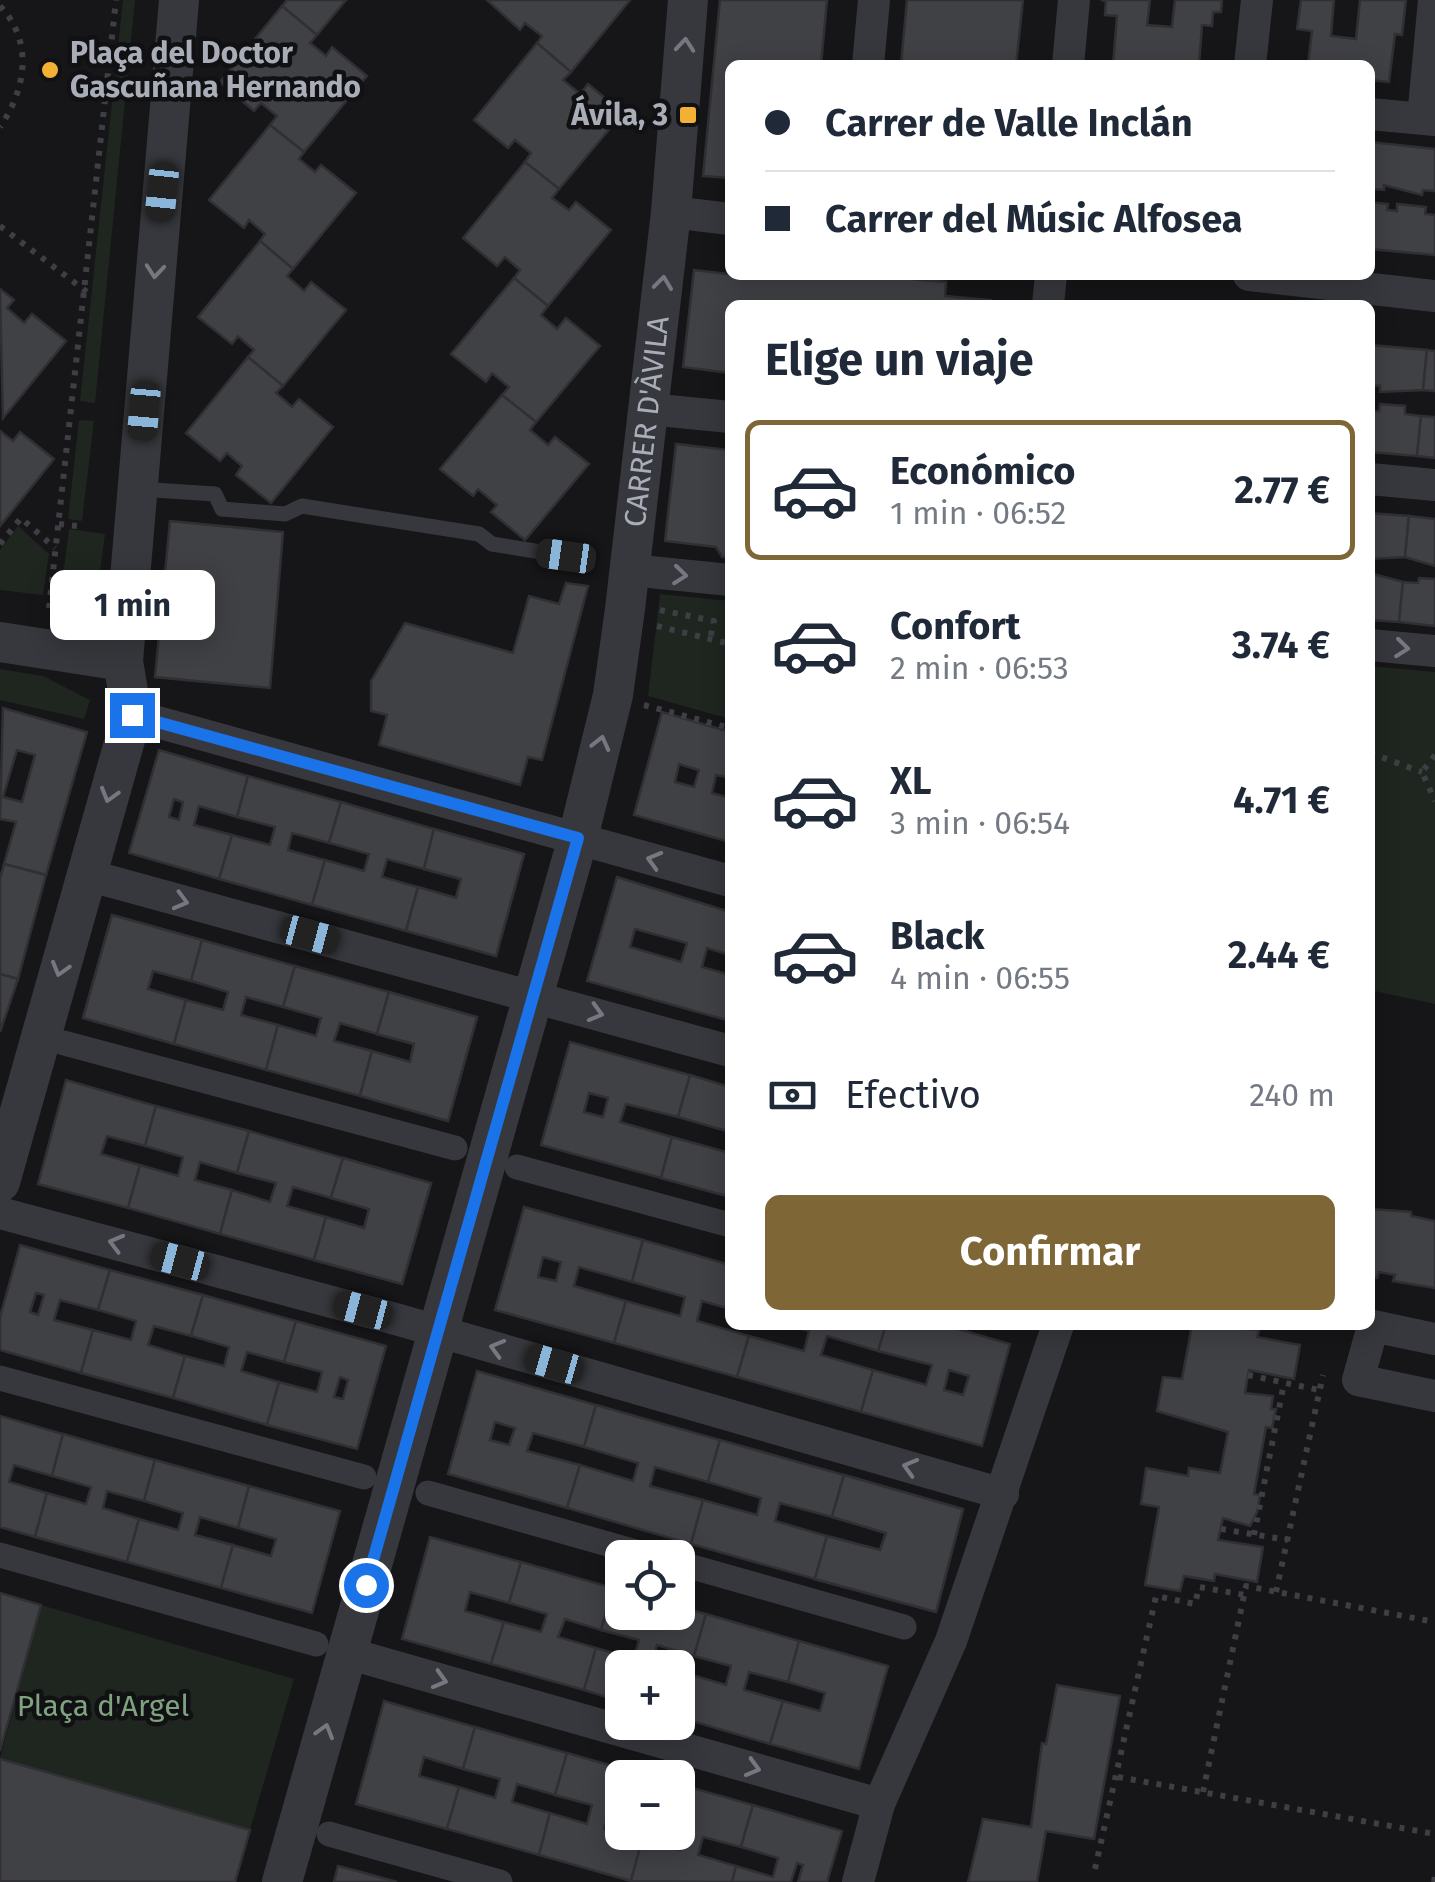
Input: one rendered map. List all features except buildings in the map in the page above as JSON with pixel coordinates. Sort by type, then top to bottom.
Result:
[{"type":"street","points":[[0,1182],[132,715],[123,661],[178,0]]},
{"type":"street","name":"CARRER D'ÀVILA","points":[[282,1882],[332,1648],[437,1331],[578,838],[613,695],[671,212],[688,0]]},
{"type":"street","points":[[868,60],[874,0]]},
{"type":"street","points":[[1068,60],[1074,0]]},
{"type":"street","points":[[1251,60],[1257,0]]},
{"type":"street","points":[[1375,114],[1429,119],[1434,0]]},
{"type":"street","points":[[671,212],[725,218]]},
{"type":"street","points":[[1293,280],[1435,296]]},
{"type":"street","points":[[648,409],[725,417]]},
{"type":"street","points":[[1375,479],[1435,485]]},
{"type":"street","points":[[630,570],[725,580]]},
{"type":"street","points":[[0,642],[123,661]]},
{"type":"street","points":[[1375,646],[1435,652]]},
{"type":"street","points":[[132,715],[725,880]]},
{"type":"street","points":[[87,876],[533,994],[725,1050]]},
{"type":"street","points":[[64,1043],[455,1148]]},
{"type":"street","points":[[516,1167],[725,1224]]},
{"type":"street","points":[[0,1212],[437,1331],[1004,1494]]},
{"type":"street","points":[[1375,1327],[1435,1339]]},
{"type":"street","points":[[858,1882],[879,1804],[951,1641],[1004,1494],[1056,1330]]},
{"type":"street","points":[[1371,1330],[1358,1380],[1435,1396]]},
{"type":"street","points":[[0,1378],[364,1476]]},
{"type":"street","points":[[428,1493],[605,1543]]},
{"type":"street","points":[[0,1555],[879,1804]]},
{"type":"street","points":[[695,1569],[904,1627]]},
{"type":"street","points":[[329,1834],[500,1882]]},
{"type":"lane","points":[[138,489],[215,494],[222,509],[285,514],[302,506],[366,515],[479,534],[492,544],[566,556]]},
{"type":"path","points":[[49,608],[87,292],[116,0]]},
{"type":"path","points":[[0,6],[10,17],[22,46],[24,76],[16,104],[0,127]]},
{"type":"path","points":[[0,226],[87,292]]},
{"type":"path","points":[[0,544],[21,518],[56,548]]},
{"type":"path","points":[[59,524],[77,526]]},
{"type":"path","points":[[654,609],[714,621],[710,639]]},
{"type":"path","points":[[652,625],[725,643]]},
{"type":"path","points":[[640,704],[725,727]]},
{"type":"path","points":[[1422,772],[1435,755]]},
{"type":"path","points":[[1375,756],[1422,772],[1435,801]]},
{"type":"path","points":[[1276,1592],[1327,1358]]},
{"type":"path","points":[[1248,1375],[1320,1390]]},
{"type":"path","points":[[1254,1535],[1284,1383]]},
{"type":"path","points":[[1221,1529],[1288,1540]]},
{"type":"path","points":[[1203,1792],[1246,1586],[1435,1622]]},
{"type":"path","points":[[1095,1869],[1156,1596],[1195,1604],[1200,1588],[1245,1595]]},
{"type":"path","points":[[1118,1777],[1435,1834]]},
{"type":"green space","points":[[123,0],[135,0],[95,403],[80,401]]},
{"type":"green space","points":[[79,420],[94,421],[82,521],[68,519]]},
{"type":"green space","points":[[18,526],[49,554],[43,595],[0,590],[0,550]]},
{"type":"green space","points":[[69,529],[105,534],[96,603],[60,599]]},
{"type":"green space","points":[[660,594],[725,600],[725,718],[648,696]]},
{"type":"green space","points":[[1375,666],[1435,672],[1435,1004],[1375,991]]},
{"type":"green space","points":[[0,669],[43,676],[90,700],[84,719],[0,700]]},
{"type":"green space","name":"Plaça d'Argel","points":[[41,1605],[294,1679],[250,1830],[0,1759]]},
{"type":"place","name":"Plaça del Doctor Gascuñana Hernando","points":[[50,70]]},
{"type":"place","name":"Ávila, 3","points":[[688,115]]},
{"type":"route","points":[[132,715],[578,838],[484,1158],[366,1585]]}]
